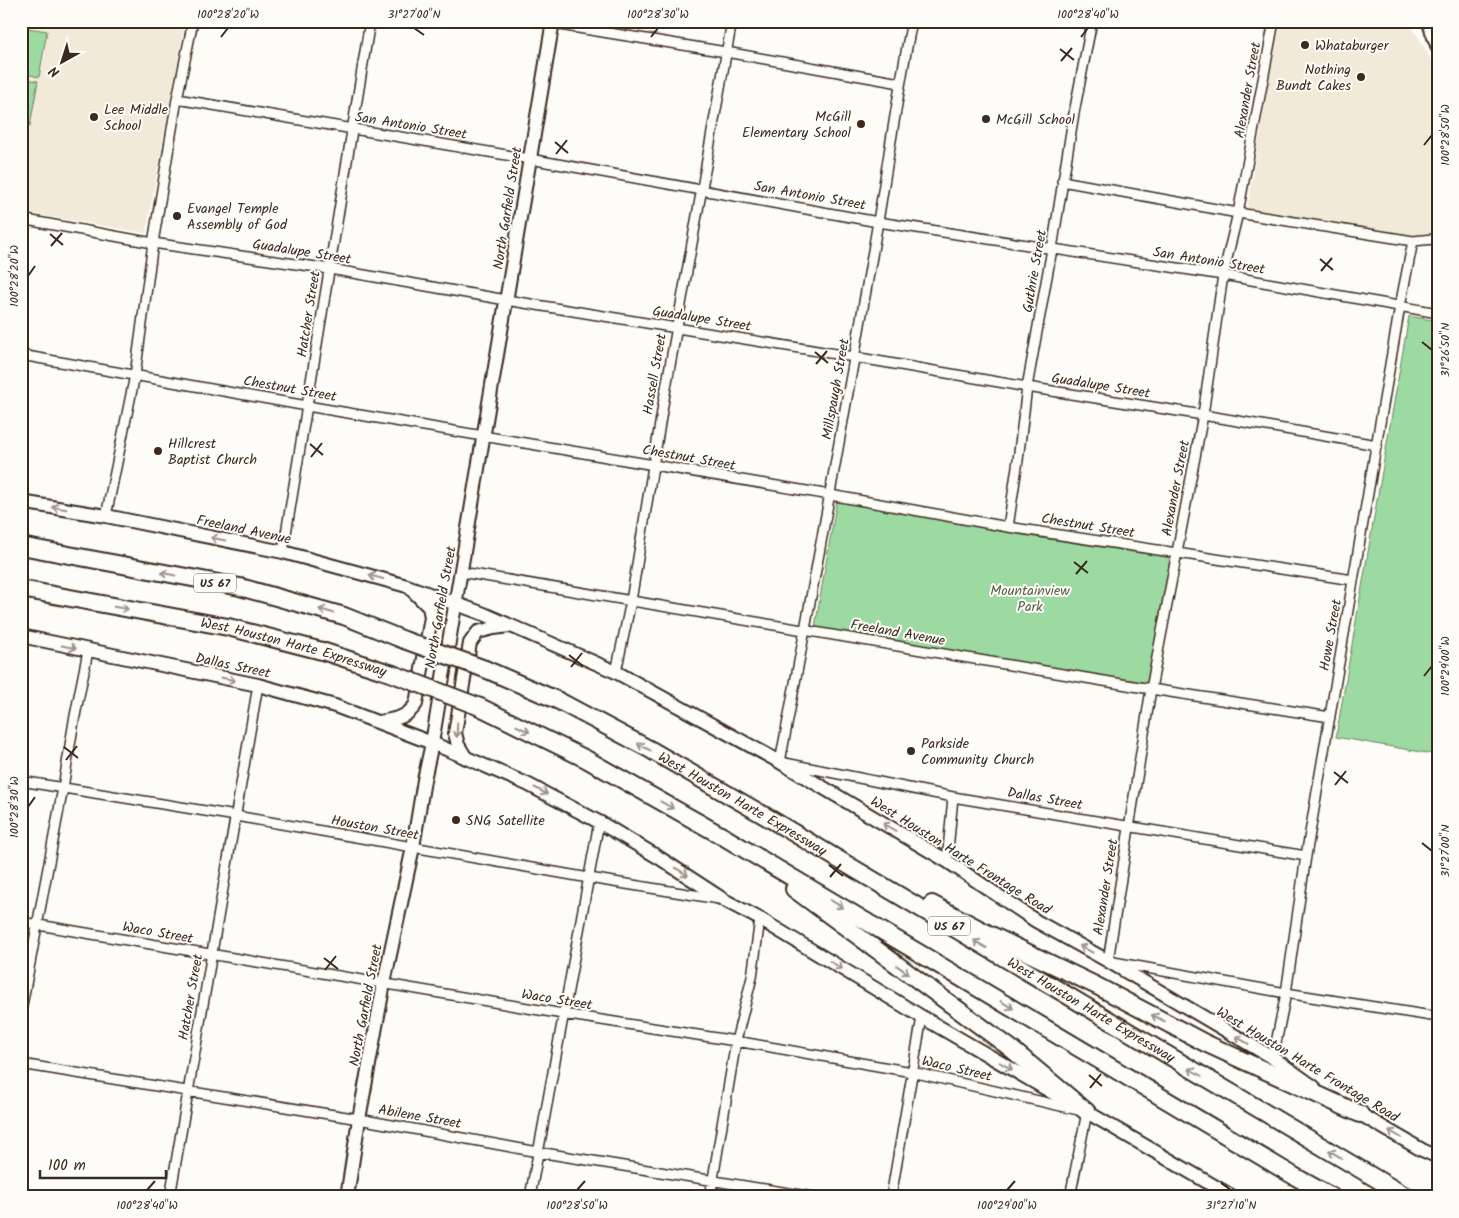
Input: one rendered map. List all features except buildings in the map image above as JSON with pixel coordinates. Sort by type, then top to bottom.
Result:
[{"type":"highway","name":"West Houston Harte Expressway","points":[[21,546],[240,587],[344,616],[484,669],[568,706],[651,750],[767,817],[1407,1197]]},
{"type":"highway","name":"West Houston Harte Expressway","points":[[21,589],[228,626],[322,651],[393,674],[480,707],[586,759],[724,837],[1332,1197]]},
{"type":"highway","points":[[21,594],[88,602]]},
{"type":"highway","points":[[767,817],[989,934],[1097,986],[1205,1043],[1360,1114]]},
{"type":"highway","points":[[724,837],[1009,1046],[1087,1112]]},
{"type":"main road","points":[[1430,21],[1438,48]]},
{"type":"main road","name":"North Garfield Street","points":[[347,1197],[384,983],[413,847],[432,743],[553,23]]},
{"type":"main road","name":"Freeland Avenue","points":[[21,502],[106,516],[283,552],[407,586],[456,604]]},
{"type":"main road","points":[[376,722],[403,717],[416,704],[431,617],[429,607],[422,598],[407,586]]},
{"type":"main road","name":"West Houston Harte Frontage Road","points":[[456,604],[484,614],[616,672],[780,762],[947,861],[1036,921],[1273,1058],[1309,1084],[1438,1158]]},
{"type":"main road","points":[[466,758],[458,745],[455,734],[470,643],[478,632],[512,626]]},
{"type":"main road","name":"Dallas Street","points":[[21,636],[258,684],[335,706],[432,743]]},
{"type":"main road","points":[[432,743],[527,784],[598,822],[658,857],[724,900],[760,919],[922,1018],[1233,1197]]},
{"type":"street","points":[[106,516],[134,375],[153,243],[177,99],[193,21]]},
{"type":"street","name":"Hatcher Street","points":[[283,552],[370,21]]},
{"type":"street","points":[[535,21],[900,83]]},
{"type":"street","name":"Hassell Street","points":[[616,672],[732,21]]},
{"type":"street","name":"Millspaugh Street","points":[[780,762],[830,495],[912,21]]},
{"type":"street","name":"Guthrie Street","points":[[1008,527],[1027,387],[1052,249],[1062,181],[1092,21]]},
{"type":"street","name":"Alexander Street","points":[[1108,961],[1151,689],[1203,415],[1223,275],[1238,213],[1274,21]]},
{"type":"street","name":"San Antonio Street","points":[[177,99],[530,158],[878,222],[1223,275],[1438,313]]},
{"type":"street","points":[[1062,181],[1238,213],[1413,241],[1438,237]]},
{"type":"street","name":"Guadalupe Street","points":[[21,219],[153,243],[330,269],[1377,445]]},
{"type":"street","name":"Howe Street","points":[[1273,1058],[1286,993],[1306,856],[1353,580],[1413,241]]},
{"type":"street","name":"Chestnut Street","points":[[21,356],[1008,527],[1353,580]]},
{"type":"street","name":"Freeland Avenue","points":[[461,572],[1151,689],[1330,717]]},
{"type":"street","points":[[21,1011],[88,651]]},
{"type":"street","name":"Hatcher Street","points":[[170,1197],[258,684]]},
{"type":"street","name":"Dallas Street","points":[[780,762],[953,797],[1306,856]]},
{"type":"street","name":"Houston Street","points":[[21,781],[724,900]]},
{"type":"street","points":[[947,861],[953,797]]},
{"type":"street","points":[[530,1197],[598,822]]},
{"type":"street","points":[[710,1197],[736,1041],[752,977],[760,919]]},
{"type":"street","name":"Waco Street","points":[[21,922],[912,1072],[1087,1112]]},
{"type":"street","points":[[1108,961],[1286,993],[1438,1016]]},
{"type":"street","points":[[891,1197],[922,1018]]},
{"type":"street","name":"Abilene Street","points":[[21,1064],[359,1119],[538,1152],[813,1197]]},
{"type":"street","points":[[1070,1197],[1087,1112]]},
{"type":"shaded area","name":"Lee Middle School","points":[[21,21],[185,21],[146,233],[21,212]]},
{"type":"shaded area","points":[[1279,21],[1408,21],[1410,23],[1438,72],[1438,241],[1247,210]]},
{"type":"green space","points":[[21,27],[47,31],[39,77],[21,73]]},
{"type":"green space","points":[[21,78],[38,81],[30,126],[21,124]]},
{"type":"green space","points":[[1409,316],[1438,321],[1438,755],[1336,737]]},
{"type":"green space","name":"Mountainview Park","points":[[837,499],[1171,556],[1149,684],[815,627]]},
{"type":"place","name":"Whataburger","points":[[1305,45]]},
{"type":"place","name":"Nothing Bundt Cakes","points":[[1361,77]]},
{"type":"place","name":"Lee Middle School","points":[[94,117]]},
{"type":"place","name":"McGill School","points":[[986,119]]},
{"type":"place","name":"McGill Elementary School","points":[[861,124]]},
{"type":"place","name":"Evangel Temple Assembly of God","points":[[177,216]]},
{"type":"place","name":"Hillcrest Baptist Church","points":[[158,451]]},
{"type":"place","name":"Parkside Community Church","points":[[911,751]]},
{"type":"place","name":"SNG Satellite","points":[[456,820]]}]
